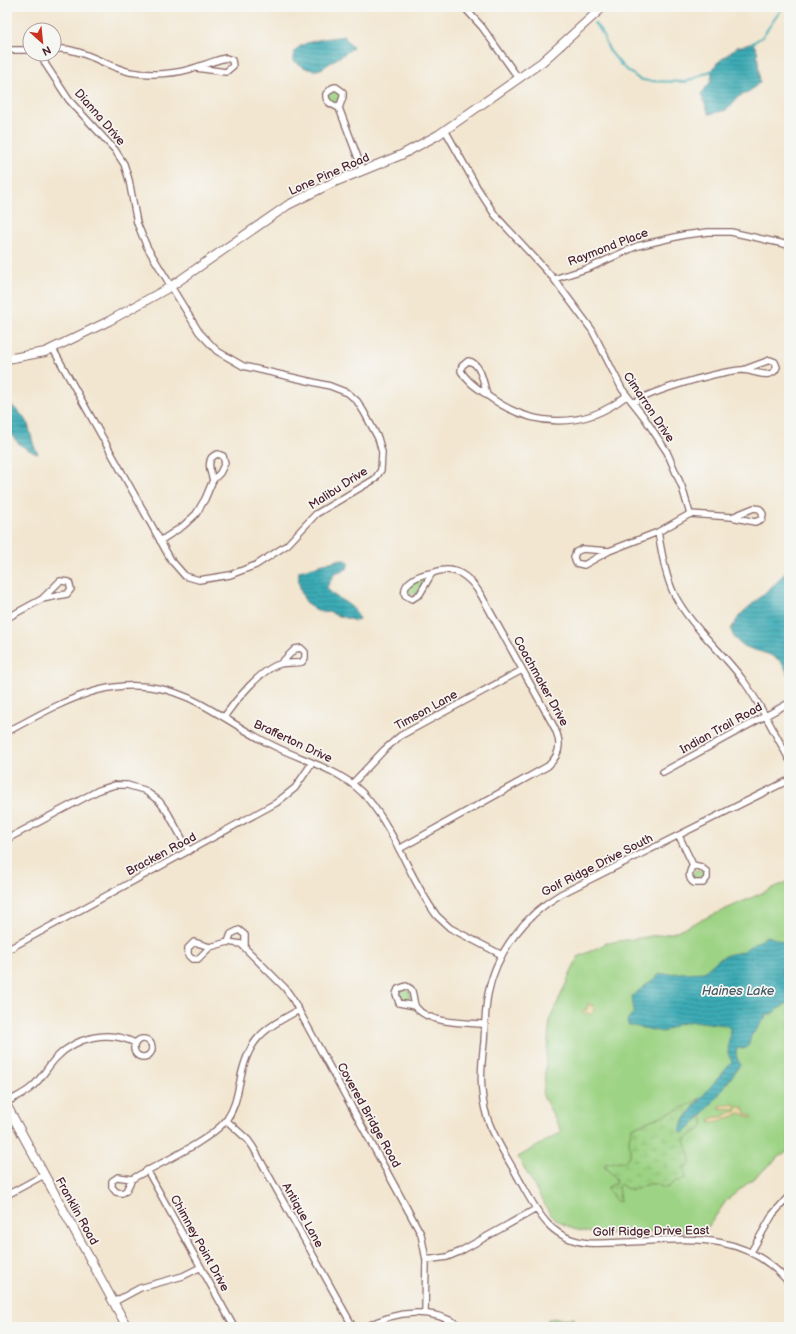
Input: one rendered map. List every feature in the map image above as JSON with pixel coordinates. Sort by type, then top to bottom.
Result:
[{"type":"street","points":[[464,7],[482,27],[519,78]]},
{"type":"street","name":"Lone Pine Road","points":[[7,359],[38,355],[110,321],[170,287],[288,205],[314,191],[413,150],[445,130],[519,78],[553,52],[603,7]]},
{"type":"street","points":[[7,50],[22,50]]},
{"type":"street","points":[[62,50],[74,51],[115,68],[137,73],[157,74],[196,68],[226,58],[230,59],[234,66],[226,72],[196,68]]},
{"type":"street","name":"Dianna Drive","points":[[45,62],[69,100],[115,150],[124,164],[129,180],[139,230],[147,248],[170,287]]},
{"type":"street","points":[[339,108],[364,170]]},
{"type":"street","name":"Cimarron Drive","points":[[445,130],[478,189],[495,215],[554,279],[594,334],[618,383],[626,396],[652,429],[669,457],[682,487],[690,514]]},
{"type":"street","name":"Raymond Place","points":[[554,279],[589,268],[637,246],[684,235],[714,231],[731,232],[789,245]]},
{"type":"street","name":"Malibu Drive","points":[[53,349],[177,569],[189,578],[208,580],[240,572],[267,559],[282,550],[292,541],[316,514],[370,483],[379,475],[383,461],[380,445],[375,431],[362,408],[352,395],[337,387],[262,371],[230,359],[217,351],[199,332],[170,287]]},
{"type":"street","points":[[633,403],[646,396],[684,384],[743,370],[770,360],[775,362],[777,367],[774,372],[768,375],[743,370]]},
{"type":"street","points":[[487,395],[476,365],[471,362],[464,364],[461,368],[463,375],[487,395],[506,408],[535,419],[562,421],[584,418],[601,412],[626,396]]},
{"type":"street","points":[[160,541],[183,526],[196,514],[205,499],[213,480]]},
{"type":"street","points":[[609,551],[582,549],[576,552],[574,557],[576,563],[584,565],[609,551],[658,532],[690,514],[732,516],[755,522],[762,519],[764,514],[760,509],[754,508],[732,516]]},
{"type":"street","points":[[658,532],[668,575],[678,601],[698,628],[742,679],[766,716],[789,759]]},
{"type":"street","name":"Coachmaker Drive","points":[[399,849],[542,769],[557,756],[560,746],[558,736],[481,594],[472,581],[461,572],[455,570],[442,570],[420,576],[408,583],[404,592],[407,597],[412,599],[417,597],[432,573]]},
{"type":"street","points":[[7,618],[42,599],[60,581],[69,582],[71,589],[67,594],[42,599]]},
{"type":"street","points":[[224,717],[245,689],[280,664]]},
{"type":"street","name":"Timson Lane","points":[[352,784],[384,750],[400,736],[522,670]]},
{"type":"street","name":"Brafferton Drive","points":[[7,732],[74,697],[92,691],[119,686],[143,686],[172,692],[189,698],[273,746],[330,770],[352,784],[376,808],[429,904],[442,921],[502,956]]},
{"type":"street","name":"Indian Trail Road","points":[[663,772],[789,703]]},
{"type":"street","name":"Bracken Road","points":[[7,950],[266,810],[287,796],[302,780],[312,763]]},
{"type":"street","name":"Golf Ridge Drive South","points":[[536,1209],[487,1117],[481,1078],[490,984],[502,956],[520,928],[547,903],[789,780]]},
{"type":"street","points":[[7,839],[99,790],[115,785],[127,785],[144,790],[159,801],[168,813],[189,851]]},
{"type":"street","points":[[679,836],[693,865]]},
{"type":"street","name":"Covered Bridge Road","points":[[228,942],[230,934],[239,930],[245,935],[245,946]]},
{"type":"street","name":"Covered Bridge Road","points":[[210,946],[228,942],[238,942],[245,946],[285,988],[299,1010],[419,1228],[424,1240],[426,1260],[425,1313]]},
{"type":"street","points":[[415,1006],[426,1014],[442,1020],[485,1024]]},
{"type":"street","points":[[132,1179],[212,1134],[226,1120],[234,1104],[244,1062],[252,1045],[268,1029],[299,1010]]},
{"type":"street","points":[[7,1102],[29,1089],[57,1057],[78,1043],[94,1037],[113,1035],[134,1043]]},
{"type":"street","name":"Franklin Road","points":[[7,1106],[128,1327]]},
{"type":"street","name":"Antique Lane","points":[[226,1120],[248,1140],[253,1148],[353,1327]]},
{"type":"street","name":"Chimney Point Drive","points":[[147,1170],[234,1327]]},
{"type":"street","points":[[7,1195],[44,1175]]},
{"type":"street","points":[[751,1252],[773,1214],[789,1196]]},
{"type":"street","points":[[426,1260],[455,1254],[536,1209]]},
{"type":"street","name":"Golf Ridge Drive East","points":[[536,1209],[543,1220],[553,1229],[563,1235],[582,1242],[710,1240],[731,1244],[751,1252],[768,1262],[789,1283]]},
{"type":"street","points":[[114,1302],[140,1288],[183,1276],[201,1268]]},
{"type":"street","points":[[366,1327],[403,1313],[425,1313],[442,1317],[462,1327]]},
{"type":"green space","points":[[332,90],[336,90],[340,96],[336,102],[332,102],[328,98],[328,94]]},
{"type":"green space","points":[[424,577],[425,580],[417,593],[410,594],[408,592],[409,586]]},
{"type":"green space","points":[[696,870],[700,870],[702,871],[702,879],[696,880],[693,877],[693,873]]},
{"type":"green space","points":[[789,881],[789,1149],[726,1201],[706,1230],[596,1234],[573,1229],[558,1221],[550,1214],[518,1157],[562,1132],[543,1096],[550,1019],[578,957],[607,943],[672,933]]},
{"type":"green space","points":[[787,942],[789,942],[789,980],[783,976],[782,972],[788,951]]},
{"type":"green space","points":[[403,990],[407,990],[409,991],[409,999],[403,1000],[400,997],[400,993]]},
{"type":"green space","points":[[700,1098],[681,1124],[692,1125],[702,1116],[704,1125],[689,1136],[685,1141],[690,1154],[690,1164],[684,1168],[686,1179],[676,1181],[667,1188],[655,1184],[649,1184],[635,1190],[631,1190],[620,1184],[618,1186],[620,1202],[615,1200],[612,1194],[607,1190],[608,1187],[616,1183],[615,1178],[605,1167],[605,1164],[620,1161],[625,1162],[630,1154],[629,1138],[632,1128],[675,1111]]},
{"type":"green space","points":[[574,1318],[574,1327],[548,1327],[548,1319]]},
{"type":"sand","points":[[588,1003],[593,1005],[594,1011],[590,1015],[587,1012],[584,1015],[583,1011],[587,1009]]},
{"type":"sand","points":[[721,1105],[736,1105],[734,1109],[719,1108]]},
{"type":"sand","points":[[738,1107],[743,1107],[746,1113],[752,1116],[752,1118],[741,1113],[710,1122],[711,1119],[724,1117],[730,1112],[736,1112]]},
{"type":"water","points":[[344,36],[353,48],[321,69],[314,70],[303,67],[293,60],[294,53],[298,48],[305,44],[321,39]]},
{"type":"water","points":[[753,43],[757,50],[760,82],[749,92],[738,97],[727,110],[709,114],[701,94],[711,81],[712,71],[717,63],[737,47]]},
{"type":"water","points":[[7,401],[22,415],[28,424],[34,446],[38,454],[25,448],[17,442],[11,430],[7,427]]},
{"type":"water","points":[[341,559],[349,562],[347,569],[335,573],[327,587],[330,592],[352,608],[359,619],[355,621],[331,612],[316,610],[305,600],[300,586],[299,571]]},
{"type":"water","points":[[789,567],[789,678],[781,662],[775,657],[739,643],[734,637],[731,629],[740,615],[778,581]]},
{"type":"water","name":"Haines Lake","points":[[767,936],[788,943],[782,974],[789,980],[789,1002],[771,1014],[766,1014],[765,1019],[761,1021],[760,1025],[751,1036],[749,1045],[743,1049],[737,1048],[736,1055],[740,1065],[707,1109],[683,1133],[680,1132],[681,1126],[693,1108],[732,1062],[728,1053],[730,1028],[725,1025],[693,1021],[678,1024],[663,1032],[628,1025],[627,1020],[634,1012],[632,996],[660,974],[704,972],[719,959],[727,955],[741,952]]},
{"type":"waterway","points":[[751,44],[762,37],[783,7]]},
{"type":"waterway","points":[[594,23],[601,31],[609,50],[623,67],[639,79],[648,81],[686,82],[713,70]]}]
